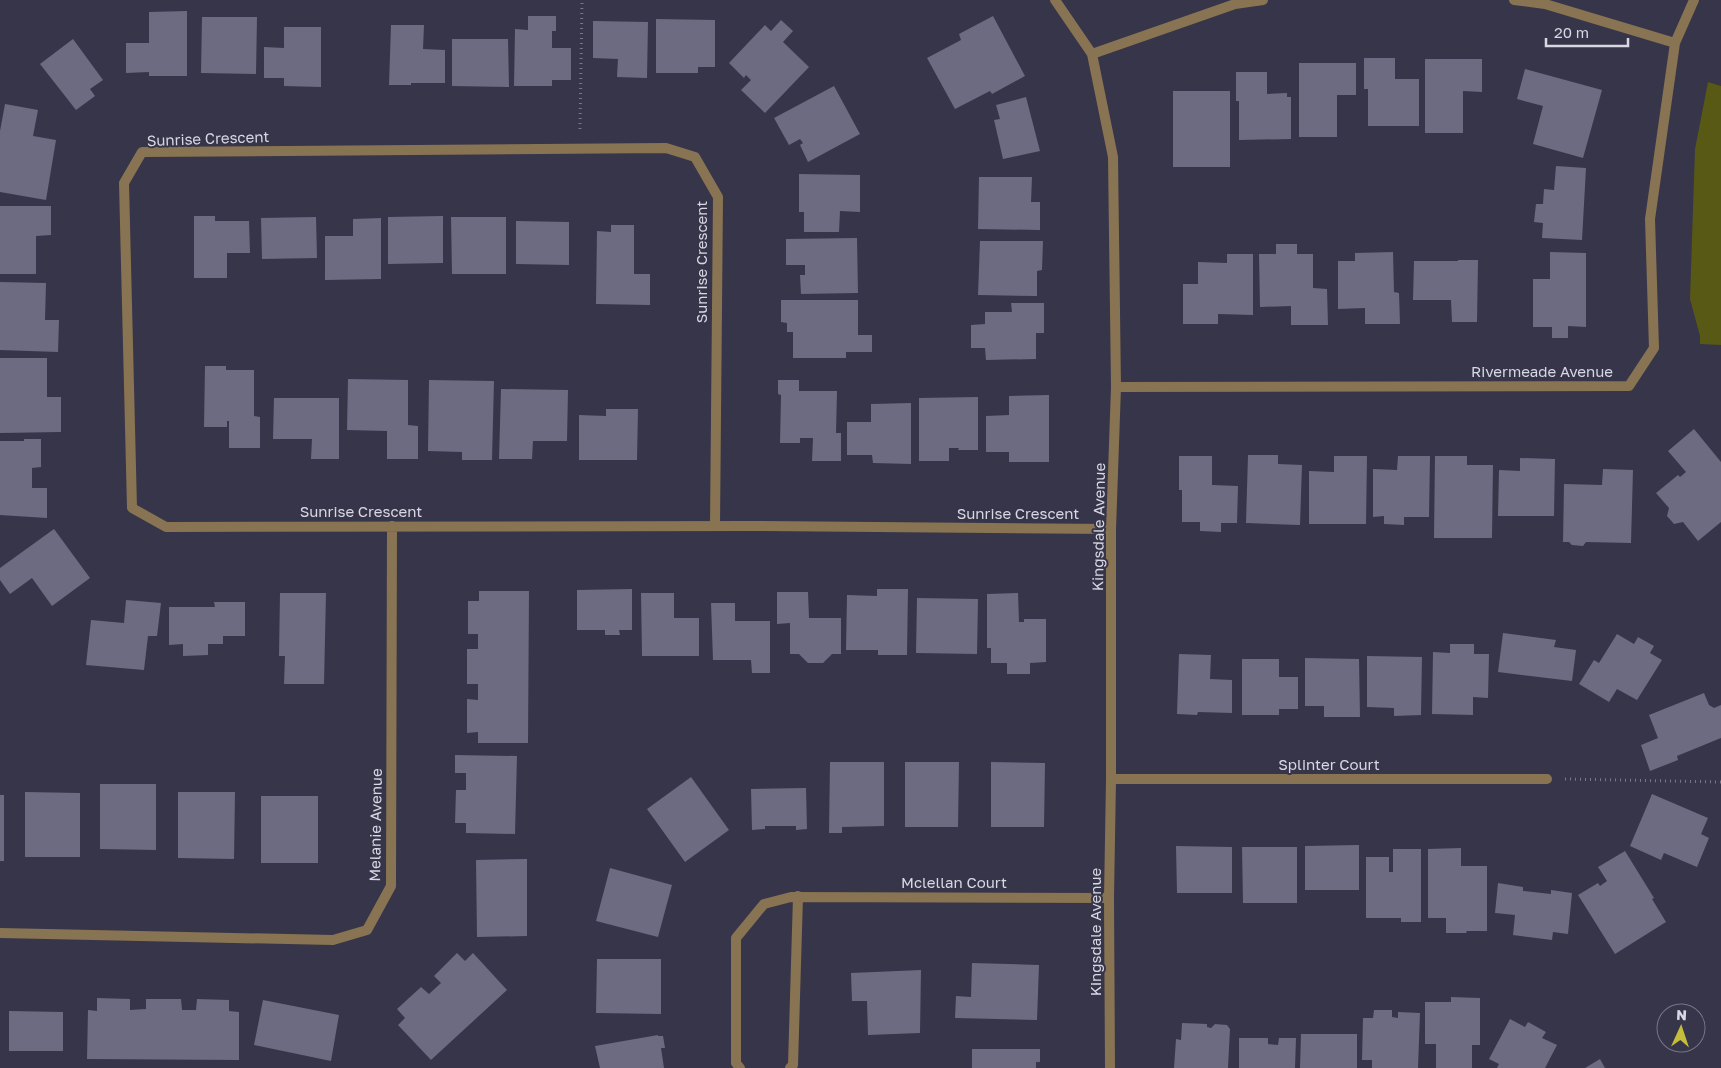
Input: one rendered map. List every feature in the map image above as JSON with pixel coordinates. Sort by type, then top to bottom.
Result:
[{"type":"street","name":"Kingsdale Avenue","points":[[1055,0],[1092,54],[1113,157],[1116,387],[1111,529],[1110,1068]]},
{"type":"street","points":[[1092,54],[1235,4],[1263,0]]},
{"type":"street","points":[[1514,0],[1544,4],[1675,43]]},
{"type":"street","name":"Rivermeade Avenue","points":[[1116,387],[1629,386],[1654,348],[1650,218],[1675,43],[1694,0]]},
{"type":"street","name":"Sunrise Crescent","points":[[715,526],[718,197],[695,157],[666,148],[142,152],[124,183],[132,508],[166,527],[715,526],[1111,529]]},
{"type":"street","name":"Melanie Avenue","points":[[0,933],[333,940],[367,930],[391,886],[392,526]]},
{"type":"street","name":"Splinter Court","points":[[1112,780],[1547,779]]},
{"type":"street","name":"Mclellan Court","points":[[740,1068],[736,1063],[736,938],[764,904],[790,896],[1109,898]]},
{"type":"street","points":[[790,1068],[793,1064],[798,896]]},
{"type":"path","points":[[579,149],[582,0]]},
{"type":"path","points":[[1547,779],[1721,782]]},
{"type":"shaded area","points":[[1708,82],[1721,86],[1721,345],[1700,344],[1700,336],[1690,299],[1695,149]]},
{"type":"building","points":[[187,11],[187,76],[149,76],[149,72],[126,73],[126,43],[149,43],[149,12]]},
{"type":"building","points":[[528,16],[556,16],[556,31],[552,31],[552,48],[571,48],[571,80],[552,80],[552,86],[514,86],[515,29],[528,30]]},
{"type":"building","points":[[993,16],[1025,76],[992,94],[990,91],[955,109],[927,58],[961,40],[959,34]]},
{"type":"building","points":[[202,17],[257,17],[256,74],[201,73]]},
{"type":"building","points":[[656,19],[715,20],[715,67],[698,67],[698,73],[656,73]]},
{"type":"building","points":[[781,20],[793,31],[783,42],[809,67],[765,113],[741,90],[751,80],[746,75],[744,78],[729,63],[765,25],[771,31]]},
{"type":"building","points":[[593,21],[648,22],[647,78],[617,77],[618,59],[593,58]]},
{"type":"building","points":[[391,25],[424,25],[423,49],[445,50],[445,83],[389,85]]},
{"type":"building","points":[[284,27],[321,27],[321,87],[284,86],[284,78],[264,78],[264,47],[284,48]]},
{"type":"building","points":[[73,39],[103,80],[90,89],[95,96],[76,110],[40,64]]},
{"type":"building","points":[[452,39],[508,39],[509,87],[452,86]]},
{"type":"building","points":[[1364,58],[1395,58],[1395,79],[1419,79],[1419,126],[1368,126],[1368,89],[1364,89]]},
{"type":"building","points":[[1425,59],[1482,59],[1482,92],[1463,91],[1463,133],[1425,133]]},
{"type":"building","points":[[1299,63],[1356,63],[1356,95],[1337,95],[1337,137],[1299,137]]},
{"type":"building","points":[[1525,69],[1602,90],[1583,158],[1533,144],[1543,106],[1517,99]]},
{"type":"building","points":[[1236,72],[1267,72],[1267,94],[1287,93],[1287,97],[1291,97],[1291,139],[1239,140],[1239,101],[1236,101]]},
{"type":"building","points":[[834,86],[860,134],[808,162],[800,145],[803,143],[800,139],[789,145],[774,118]]},
{"type":"building","points":[[1173,91],[1230,91],[1230,167],[1173,167]]},
{"type":"building","points":[[1026,97],[1040,151],[1003,159],[994,120],[1000,119],[996,105]]},
{"type":"building","points":[[5,104],[38,110],[33,136],[56,140],[46,200],[0,192],[0,131]]},
{"type":"building","points":[[1556,166],[1586,168],[1582,240],[1542,238],[1543,223],[1534,222],[1536,204],[1543,204],[1544,189],[1554,190]]},
{"type":"building","points":[[799,174],[860,175],[860,212],[840,211],[839,232],[804,232],[804,212],[799,212]]},
{"type":"building","points":[[979,177],[1032,177],[1031,202],[1040,202],[1040,230],[978,229]]},
{"type":"building","points":[[0,206],[51,206],[51,235],[36,236],[36,274],[0,274]]},
{"type":"building","points":[[194,216],[215,216],[215,221],[249,221],[250,253],[227,253],[227,278],[194,278]]},
{"type":"building","points":[[443,216],[443,263],[388,264],[388,217]]},
{"type":"building","points":[[316,217],[317,258],[262,259],[261,218]]},
{"type":"building","points":[[451,217],[506,217],[506,274],[452,274]]},
{"type":"building","points":[[381,218],[381,279],[325,280],[325,236],[353,236],[353,219]]},
{"type":"building","points":[[516,221],[569,222],[569,265],[516,264]]},
{"type":"building","points":[[611,225],[634,225],[634,274],[650,274],[650,305],[596,304],[597,231],[611,232]]},
{"type":"building","points":[[857,238],[858,293],[801,294],[800,275],[805,275],[805,265],[786,265],[786,239]]},
{"type":"building","points":[[980,241],[1043,241],[1042,270],[1037,271],[1037,296],[978,295]]},
{"type":"building","points":[[1276,244],[1297,244],[1297,254],[1313,254],[1313,288],[1327,289],[1328,325],[1291,325],[1291,306],[1260,307],[1259,254],[1276,254]]},
{"type":"building","points":[[1393,252],[1394,292],[1399,293],[1400,324],[1365,324],[1365,308],[1338,309],[1338,261],[1355,261],[1355,253]]},
{"type":"building","points":[[1550,252],[1586,253],[1586,327],[1568,326],[1568,338],[1552,338],[1552,327],[1533,327],[1533,279],[1550,279]]},
{"type":"building","points":[[1227,254],[1253,254],[1253,315],[1218,314],[1218,324],[1183,324],[1183,284],[1198,284],[1198,262],[1227,263]]},
{"type":"building","points":[[1478,260],[1477,322],[1452,322],[1451,300],[1413,300],[1414,261]]},
{"type":"building","points":[[0,282],[46,283],[45,320],[59,320],[58,352],[0,350]]},
{"type":"building","points":[[781,300],[858,300],[858,335],[872,335],[872,352],[846,352],[846,358],[793,358],[793,332],[787,332],[787,323],[781,322]]},
{"type":"building","points":[[1011,303],[1044,303],[1044,333],[1036,333],[1036,359],[986,360],[985,348],[971,348],[971,325],[985,324],[985,312],[1012,312]]},
{"type":"building","points":[[0,358],[47,358],[47,397],[61,397],[61,432],[0,433]]},
{"type":"building","points":[[205,366],[226,366],[226,370],[254,370],[254,416],[260,417],[260,448],[229,448],[229,421],[227,421],[227,427],[204,427]]},
{"type":"building","points":[[348,379],[408,380],[408,425],[418,426],[418,459],[387,459],[387,431],[347,430]]},
{"type":"building","points":[[429,380],[494,381],[492,460],[462,460],[462,452],[428,451]]},
{"type":"building","points":[[778,380],[799,380],[799,391],[837,391],[836,433],[841,433],[841,461],[812,461],[813,438],[800,438],[800,443],[780,443],[781,395],[778,394]]},
{"type":"building","points":[[501,389],[568,390],[567,441],[533,441],[532,459],[499,459]]},
{"type":"building","points":[[1049,395],[1049,462],[1009,462],[1009,452],[986,452],[986,416],[1009,415],[1009,396]]},
{"type":"building","points":[[978,397],[978,450],[949,448],[949,461],[919,461],[919,398]]},
{"type":"building","points":[[274,398],[339,398],[339,459],[311,459],[312,439],[273,439]]},
{"type":"building","points":[[911,403],[911,464],[873,463],[872,455],[847,455],[847,422],[871,422],[871,404]]},
{"type":"building","points":[[606,409],[638,409],[637,460],[579,460],[579,415],[606,416]]},
{"type":"building","points":[[1694,429],[1721,462],[1721,522],[1698,541],[1683,522],[1674,524],[1667,516],[1669,508],[1656,493],[1678,475],[1680,477],[1686,472],[1668,451]]},
{"type":"building","points":[[24,439],[41,439],[41,467],[32,468],[32,488],[47,488],[47,518],[0,515],[0,441],[24,441]]},
{"type":"building","points":[[1248,455],[1278,455],[1278,464],[1302,465],[1300,525],[1246,523]]},
{"type":"building","points":[[1179,456],[1212,456],[1212,485],[1238,486],[1237,523],[1221,523],[1221,532],[1200,531],[1200,522],[1182,522],[1182,490],[1179,490]]},
{"type":"building","points":[[1334,456],[1367,456],[1366,524],[1309,524],[1309,471],[1334,472]]},
{"type":"building","points":[[1398,456],[1430,456],[1429,517],[1404,517],[1404,525],[1384,524],[1384,516],[1373,517],[1373,469],[1397,470]]},
{"type":"building","points":[[1435,456],[1467,456],[1467,465],[1493,465],[1492,538],[1434,538]]},
{"type":"building","points":[[1520,458],[1555,459],[1554,516],[1498,516],[1499,470],[1520,471]]},
{"type":"building","points":[[1603,469],[1633,470],[1631,543],[1586,542],[1583,546],[1563,542],[1564,484],[1602,485]]},
{"type":"building","points":[[54,529],[90,578],[52,606],[32,578],[10,594],[0,580],[0,568]]},
{"type":"building","points":[[632,589],[632,630],[619,630],[620,635],[605,635],[605,630],[577,630],[577,590]]},
{"type":"building","points":[[877,589],[908,589],[907,655],[878,655],[878,650],[846,650],[847,595],[877,596]]},
{"type":"building","points":[[479,591],[529,591],[528,743],[478,743],[478,732],[467,733],[467,699],[478,700],[478,684],[467,684],[467,649],[478,649],[478,634],[468,634],[468,601],[479,601]]},
{"type":"building","points":[[777,592],[808,592],[809,618],[841,618],[841,654],[832,654],[823,663],[808,663],[799,654],[790,654],[790,623],[777,624]]},
{"type":"building","points":[[280,593],[326,593],[324,684],[284,684],[285,656],[279,656]]},
{"type":"building","points":[[641,593],[674,593],[674,618],[699,618],[699,656],[642,656]]},
{"type":"building","points":[[1018,593],[1019,622],[1024,622],[1024,619],[1046,619],[1046,662],[1030,663],[1030,674],[1007,674],[1007,663],[991,663],[991,648],[987,648],[987,594]]},
{"type":"building","points":[[917,598],[978,599],[977,654],[916,653]]},
{"type":"building","points":[[126,600],[161,603],[157,636],[148,636],[144,670],[86,665],[91,620],[124,623]]},
{"type":"building","points":[[214,602],[245,602],[245,636],[223,636],[223,644],[208,644],[208,655],[183,656],[183,644],[169,645],[169,607],[215,607]]},
{"type":"building","points":[[711,603],[735,603],[735,621],[770,621],[770,673],[752,673],[751,660],[713,660]]},
{"type":"building","points":[[1503,633],[1556,640],[1554,647],[1576,650],[1572,681],[1498,672]]},
{"type":"building","points":[[1617,634],[1634,644],[1638,637],[1654,646],[1650,653],[1662,660],[1637,700],[1617,689],[1609,702],[1579,684],[1594,660],[1599,663]]},
{"type":"building","points":[[1450,644],[1474,644],[1474,654],[1489,654],[1488,698],[1473,697],[1473,715],[1432,714],[1433,652],[1450,653]]},
{"type":"building","points":[[1179,654],[1211,655],[1210,679],[1232,680],[1232,713],[1198,712],[1197,715],[1177,714]]},
{"type":"building","points":[[1367,656],[1422,657],[1421,715],[1394,716],[1394,708],[1367,707]]},
{"type":"building","points":[[1305,658],[1359,659],[1360,717],[1324,717],[1324,706],[1305,706]]},
{"type":"building","points":[[1242,659],[1279,659],[1279,677],[1298,677],[1298,709],[1279,709],[1279,715],[1242,715]]},
{"type":"building","points":[[1704,693],[1709,705],[1714,708],[1721,705],[1721,738],[1677,756],[1678,760],[1650,771],[1641,745],[1658,738],[1649,715]]},
{"type":"building","points":[[455,755],[517,756],[515,834],[466,833],[466,823],[455,823],[456,790],[466,790],[466,773],[455,773]]},
{"type":"building","points":[[830,762],[884,762],[884,826],[842,827],[842,833],[829,833]]},
{"type":"building","points":[[905,762],[959,762],[958,827],[905,827]]},
{"type":"building","points":[[991,762],[1045,763],[1044,827],[991,827]]},
{"type":"building","points":[[691,777],[729,830],[685,862],[647,809]]},
{"type":"building","points":[[100,784],[156,784],[156,850],[100,849]]},
{"type":"building","points":[[806,788],[807,829],[796,830],[796,826],[765,826],[765,829],[752,830],[751,789]]},
{"type":"building","points":[[25,792],[80,793],[80,857],[25,857]]},
{"type":"building","points":[[178,792],[235,792],[234,859],[178,858]]},
{"type":"building","points":[[1652,794],[1708,818],[1701,834],[1709,838],[1697,867],[1664,853],[1661,860],[1630,846]]},
{"type":"building","points":[[0,795],[4,795],[4,861],[0,861]]},
{"type":"building","points":[[261,796],[318,796],[318,863],[261,863]]},
{"type":"building","points":[[1359,845],[1359,890],[1305,890],[1305,846]]},
{"type":"building","points":[[1176,846],[1232,847],[1232,893],[1177,893]]},
{"type":"building","points":[[1242,847],[1297,847],[1297,903],[1243,903]]},
{"type":"building","points":[[1461,848],[1461,866],[1487,866],[1487,931],[1446,933],[1446,918],[1428,918],[1428,849]]},
{"type":"building","points":[[1393,849],[1421,849],[1421,922],[1401,922],[1401,918],[1366,918],[1366,857],[1389,857],[1389,872],[1393,872]]},
{"type":"building","points":[[1625,851],[1654,898],[1652,899],[1666,922],[1615,954],[1578,895],[1598,883],[1600,886],[1607,881],[1598,867]]},
{"type":"building","points":[[527,859],[527,936],[477,937],[476,860]]},
{"type":"building","points":[[610,868],[672,885],[658,937],[596,921]]},
{"type":"building","points":[[1498,883],[1523,887],[1523,891],[1551,894],[1551,890],[1572,893],[1568,934],[1553,932],[1552,940],[1513,935],[1515,915],[1495,913]]},
{"type":"building","points":[[457,953],[465,961],[473,953],[507,990],[431,1060],[398,1025],[405,1018],[397,1009],[421,987],[429,994],[441,983],[434,976]]},
{"type":"building","points":[[597,959],[661,959],[661,1014],[596,1013]]},
{"type":"building","points":[[972,963],[1039,965],[1037,1020],[955,1018],[956,996],[971,997]]},
{"type":"building","points":[[921,970],[920,1033],[868,1035],[867,1001],[852,1001],[851,973]]},
{"type":"building","points":[[1451,997],[1480,998],[1480,1045],[1472,1045],[1472,1068],[1436,1068],[1436,1044],[1425,1044],[1425,1002],[1451,1002]]},
{"type":"building","points":[[97,998],[130,999],[130,1010],[146,1009],[146,999],[181,999],[182,1010],[196,1010],[197,999],[229,1000],[229,1011],[239,1012],[239,1060],[87,1059],[88,1010],[97,1011]]},
{"type":"building","points":[[263,1000],[339,1015],[331,1061],[254,1045]]},
{"type":"building","points":[[1374,1010],[1392,1010],[1392,1017],[1398,1018],[1398,1012],[1420,1013],[1418,1068],[1372,1068],[1372,1060],[1362,1060],[1363,1018],[1373,1018]]},
{"type":"building","points":[[9,1011],[63,1012],[63,1051],[9,1051]]},
{"type":"building","points":[[1510,1019],[1525,1027],[1528,1022],[1546,1032],[1542,1038],[1557,1045],[1545,1068],[1497,1068],[1499,1064],[1489,1059]]},
{"type":"building","points":[[1182,1023],[1207,1024],[1207,1027],[1211,1028],[1215,1024],[1227,1025],[1230,1029],[1228,1068],[1174,1068],[1176,1039],[1181,1040]]},
{"type":"building","points":[[1301,1034],[1357,1034],[1357,1068],[1300,1068]]},
{"type":"building","points":[[658,1035],[663,1036],[665,1048],[661,1048],[664,1068],[600,1068],[595,1046]]},
{"type":"building","points":[[1239,1038],[1268,1038],[1268,1044],[1278,1045],[1279,1038],[1296,1038],[1295,1068],[1239,1068]]},
{"type":"building","points":[[972,1049],[1040,1049],[1040,1062],[1036,1062],[1036,1068],[972,1068]]},
{"type":"building","points":[[1600,1059],[1605,1068],[1585,1068]]}]
